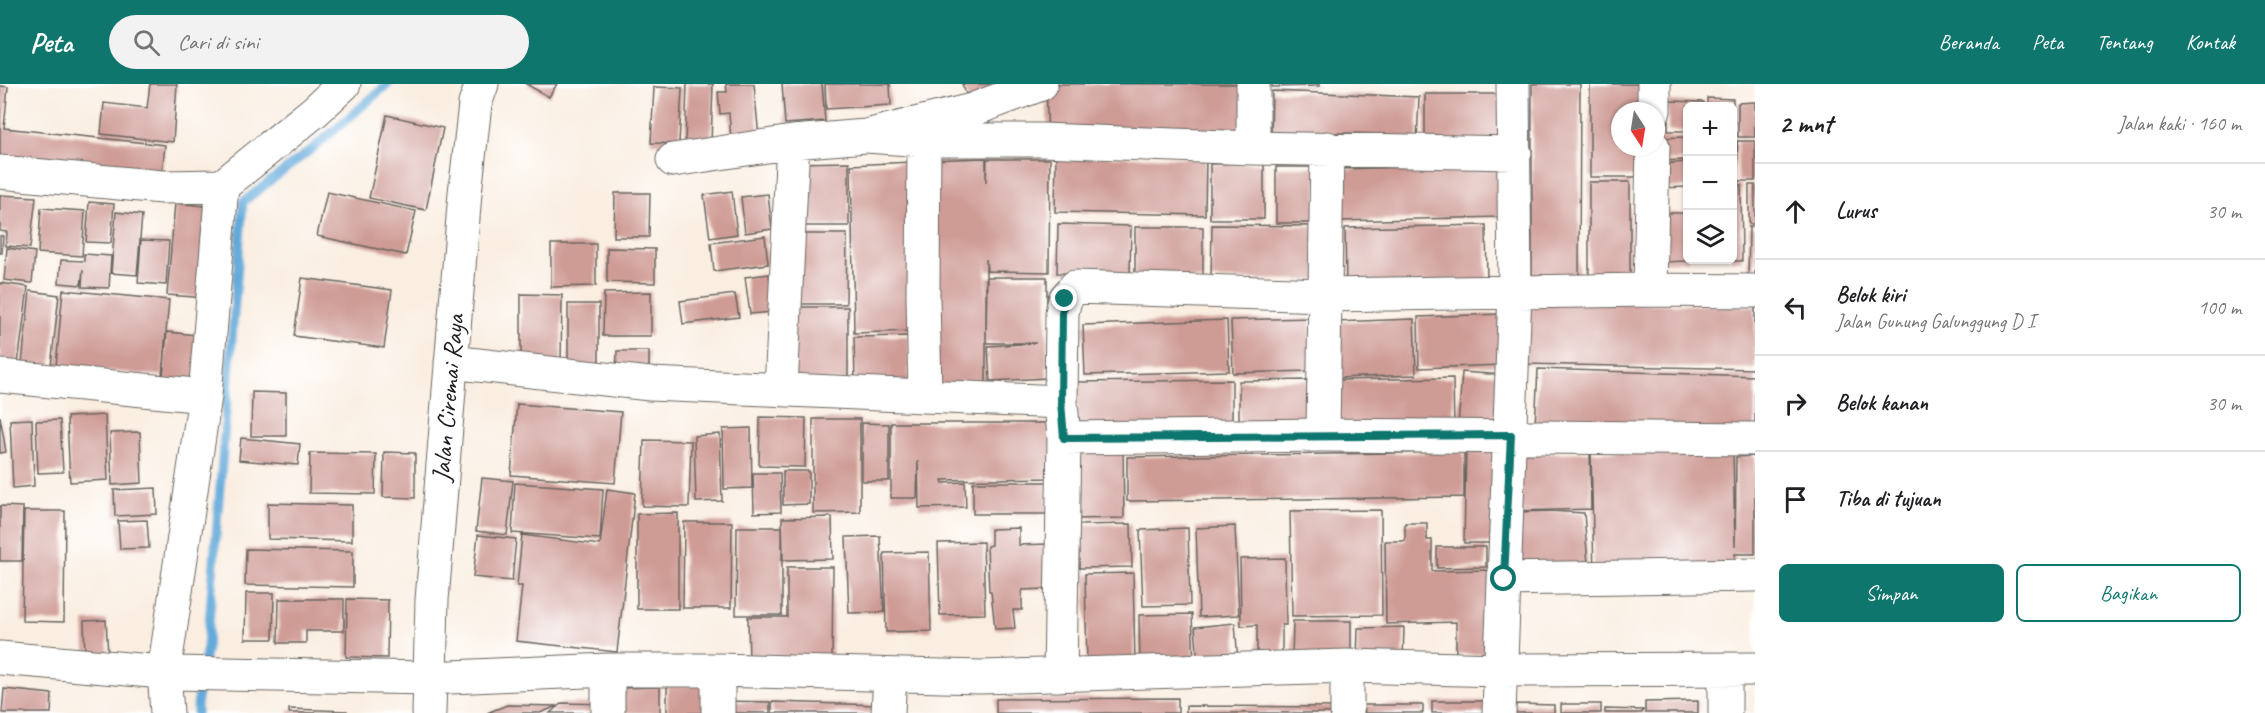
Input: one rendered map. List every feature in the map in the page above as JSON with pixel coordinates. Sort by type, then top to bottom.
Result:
[{"type":"street","points":[[0,172],[162,188],[222,186],[315,111],[344,84]]},
{"type":"street","name":"Jalan Ciremai Raya","points":[[429,713],[432,600],[465,193],[475,104],[482,84]]},
{"type":"street","points":[[1253,84],[1253,148]]},
{"type":"street","points":[[1499,713],[1515,292],[1513,84]]},
{"type":"street","points":[[1654,84],[1654,102]]},
{"type":"street","points":[[866,136],[972,110],[1036,85],[1042,140]]},
{"type":"street","points":[[673,160],[793,142],[866,136],[924,140],[1042,140],[1253,148],[1515,153]]},
{"type":"street","points":[[924,140],[925,396]]},
{"type":"street","points":[[781,390],[793,142]]},
{"type":"street","points":[[1323,435],[1327,148]]},
{"type":"street","points":[[1650,290],[1653,156]]},
{"type":"street","points":[[167,713],[169,673],[205,396],[222,186]]},
{"type":"street","points":[[1060,675],[1064,438],[1061,402],[1062,313],[1065,299],[1075,287],[1324,295],[1650,290],[1755,291]]},
{"type":"street","points":[[452,362],[650,384],[1061,402]]},
{"type":"street","points":[[0,376],[205,396]]},
{"type":"street","points":[[1064,438],[1511,435],[1755,439]]},
{"type":"street","points":[[1504,579],[1755,575]]},
{"type":"street","points":[[0,658],[169,673],[429,678],[608,670],[718,670],[980,677],[1347,666],[1500,670],[1740,669],[1725,713]]},
{"type":"street","points":[[1347,666],[1347,713]]},
{"type":"street","points":[[608,670],[608,713]]},
{"type":"street","points":[[718,670],[718,713]]},
{"type":"street","points":[[888,713],[890,675]]},
{"type":"building","points":[[150,84],[177,84],[173,142],[101,134],[104,103],[147,108]]},
{"type":"building","points":[[526,84],[557,84],[549,97]]},
{"type":"building","points":[[687,84],[713,84],[711,145],[685,144]]},
{"type":"building","points":[[726,84],[754,84],[759,138],[731,141],[729,113],[720,114],[718,92],[727,92]]},
{"type":"building","points":[[782,84],[822,84],[825,121],[785,124]]},
{"type":"building","points":[[825,84],[890,84],[891,105],[826,109]]},
{"type":"building","points":[[962,84],[1020,84],[972,108]]},
{"type":"building","points":[[1046,84],[1248,84],[1249,133],[1048,139]]},
{"type":"building","points":[[1272,84],[1319,84],[1319,86],[1272,87]]},
{"type":"building","points":[[1532,84],[1580,84],[1579,277],[1532,277]]},
{"type":"building","points":[[1590,84],[1644,84],[1643,102],[1611,102],[1611,156],[1643,156],[1643,177],[1590,177]]},
{"type":"building","points":[[0,86],[8,87],[4,128],[165,145],[161,184],[0,168]]},
{"type":"building","points":[[654,87],[682,88],[679,144],[651,143]]},
{"type":"building","points":[[1272,91],[1419,97],[1417,141],[1271,135]]},
{"type":"building","points":[[1425,94],[1499,94],[1500,144],[1425,145]]},
{"type":"building","points":[[1707,98],[1733,99],[1733,102],[1707,102]]},
{"type":"building","points":[[1668,101],[1704,102],[1683,102],[1683,131],[1668,131]]},
{"type":"building","points":[[1755,102],[1755,137],[1738,137],[1738,103]]},
{"type":"building","points":[[387,115],[443,128],[426,210],[369,198]]},
{"type":"building","points":[[1683,137],[1683,160],[1657,161],[1657,156],[1665,156],[1665,138]]},
{"type":"building","points":[[1737,141],[1755,141],[1755,181],[1738,181]]},
{"type":"building","points":[[1056,156],[1206,158],[1205,215],[1055,212]]},
{"type":"building","points":[[986,158],[986,183],[987,159],[1050,159],[1049,272],[987,271],[986,259],[986,386],[929,386],[928,160]]},
{"type":"building","points":[[849,162],[849,226],[796,226],[796,163]]},
{"type":"building","points":[[911,162],[913,331],[854,333],[851,165]]},
{"type":"building","points":[[1683,162],[1683,187],[1660,188],[1659,164]]},
{"type":"building","points":[[1264,163],[1264,219],[1210,219],[1210,164]]},
{"type":"building","points":[[1499,165],[1500,217],[1338,221],[1337,169]]},
{"type":"building","points":[[1276,167],[1317,167],[1316,223],[1276,223]]},
{"type":"building","points":[[1589,182],[1630,182],[1630,276],[1589,276]]},
{"type":"building","points":[[1737,185],[1741,185],[1742,261],[1737,261]]},
{"type":"building","points":[[1749,185],[1755,185],[1755,224],[1749,224]]},
{"type":"building","points":[[732,191],[737,234],[710,238],[704,195]]},
{"type":"building","points":[[327,192],[416,211],[406,255],[317,236]]},
{"type":"building","points":[[615,193],[650,193],[649,237],[614,237]]},
{"type":"building","points":[[768,194],[772,229],[745,233],[741,197]]},
{"type":"building","points":[[0,195],[36,197],[30,248],[6,246],[7,232],[0,231]]},
{"type":"building","points":[[89,202],[114,204],[111,243],[86,242]]},
{"type":"building","points":[[175,203],[215,207],[207,298],[167,295]]},
{"type":"building","points":[[41,208],[85,211],[82,256],[38,253]]},
{"type":"building","points":[[116,212],[142,215],[137,275],[111,273]]},
{"type":"building","points":[[1662,213],[1683,213],[1683,261],[1662,262]]},
{"type":"building","points":[[1058,224],[1131,226],[1130,274],[1057,273]]},
{"type":"building","points":[[1212,225],[1320,226],[1320,280],[1211,279]]},
{"type":"building","points":[[1486,225],[1487,282],[1346,285],[1345,228]]},
{"type":"building","points":[[1135,227],[1203,227],[1203,279],[1135,279]]},
{"type":"building","points":[[1749,227],[1755,227],[1755,280],[1748,280]]},
{"type":"building","points":[[794,234],[847,234],[846,304],[793,304]]},
{"type":"building","points":[[0,236],[3,236],[2,253],[0,253]]},
{"type":"building","points":[[765,236],[768,264],[714,271],[711,243]]},
{"type":"building","points":[[141,240],[169,241],[166,285],[138,283]]},
{"type":"building","points":[[551,244],[596,244],[596,286],[551,287]]},
{"type":"building","points":[[7,248],[35,252],[32,283],[4,280]]},
{"type":"building","points":[[607,248],[655,249],[655,283],[607,282]]},
{"type":"building","points":[[84,254],[111,256],[109,288],[82,287],[83,270],[81,285],[59,283],[61,260],[84,261]]},
{"type":"building","points":[[769,274],[773,312],[750,314],[745,277]]},
{"type":"building","points":[[987,277],[1047,277],[1047,378],[990,381],[988,346],[1036,343],[986,343]]},
{"type":"building","points":[[302,278],[392,290],[384,348],[294,336]]},
{"type":"building","points":[[0,283],[28,287],[18,364],[0,362]]},
{"type":"building","points":[[63,290],[169,300],[162,376],[56,366]]},
{"type":"building","points":[[30,291],[59,295],[50,375],[21,372]]},
{"type":"building","points":[[651,292],[651,336],[603,336],[604,293]]},
{"type":"building","points":[[521,294],[562,295],[561,366],[521,366]]},
{"type":"building","points":[[735,294],[739,317],[683,324],[680,301]]},
{"type":"building","points":[[1527,301],[1755,306],[1755,369],[1525,364]]},
{"type":"building","points":[[568,304],[599,304],[599,372],[568,371]]},
{"type":"building","points":[[787,307],[848,307],[848,381],[788,381]]},
{"type":"building","points":[[1501,314],[1503,365],[1419,368],[1418,317]]},
{"type":"building","points":[[1310,318],[1312,371],[1233,373],[1231,320]]},
{"type":"building","points":[[1414,319],[1416,375],[1336,378],[1334,322]]},
{"type":"building","points":[[1227,320],[1229,371],[1085,375],[1083,325]]},
{"type":"building","points":[[167,332],[206,336],[200,390],[162,387]]},
{"type":"building","points":[[909,336],[909,384],[855,385],[854,337]]},
{"type":"building","points":[[617,351],[649,351],[649,377],[616,376]]},
{"type":"building","points":[[1538,369],[1755,376],[1755,434],[1535,426]]},
{"type":"building","points":[[1462,372],[1503,375],[1499,430],[1458,427]]},
{"type":"building","points":[[1453,378],[1454,430],[1338,432],[1337,380]]},
{"type":"building","points":[[1232,380],[1232,429],[1077,432],[1077,382]]},
{"type":"building","points":[[1307,380],[1308,428],[1239,428],[1239,381]]},
{"type":"building","points":[[252,392],[286,393],[286,436],[251,436]]},
{"type":"building","points":[[517,404],[621,412],[615,483],[511,475]]},
{"type":"building","points":[[105,415],[108,480],[70,482],[67,417]]},
{"type":"building","points":[[0,416],[6,452],[0,453]]},
{"type":"building","points":[[760,417],[806,418],[805,467],[759,466]]},
{"type":"building","points":[[32,419],[34,486],[13,488],[10,420]]},
{"type":"building","points":[[813,419],[860,419],[860,512],[813,513]]},
{"type":"building","points":[[60,420],[63,472],[38,473],[36,421]]},
{"type":"building","points":[[862,423],[889,424],[889,481],[862,481]]},
{"type":"building","points":[[891,423],[1052,423],[1053,478],[942,480],[943,483],[965,482],[966,507],[919,508],[918,461],[917,498],[891,498]]},
{"type":"building","points":[[751,428],[752,488],[724,489],[723,429]]},
{"type":"building","points":[[140,432],[142,483],[112,485],[110,433]]},
{"type":"building","points":[[720,434],[722,501],[696,502],[694,436]]},
{"type":"building","points":[[241,438],[300,444],[298,465],[239,460]]},
{"type":"building","points":[[644,440],[691,441],[689,507],[642,506]]},
{"type":"building","points":[[1123,449],[1124,518],[1073,519],[1072,450]]},
{"type":"building","points":[[1733,449],[1735,546],[1736,457],[1755,456],[1755,554],[1735,554],[1735,570],[1594,574],[1591,452]]},
{"type":"building","points":[[1466,450],[1501,450],[1500,543],[1464,543]]},
{"type":"building","points":[[384,452],[415,453],[415,498],[383,497]]},
{"type":"building","points":[[1464,452],[1464,497],[1127,501],[1127,457]]},
{"type":"building","points":[[1590,452],[1591,509],[1514,511],[1513,454]]},
{"type":"building","points":[[310,453],[376,454],[375,494],[309,493]]},
{"type":"building","points":[[783,471],[809,471],[809,504],[783,505]]},
{"type":"building","points":[[753,473],[780,473],[781,512],[754,513]]},
{"type":"building","points":[[482,478],[513,481],[507,535],[476,531]]},
{"type":"building","points":[[973,482],[1047,482],[1048,514],[973,514]]},
{"type":"building","points":[[515,483],[603,489],[600,539],[512,533]]},
{"type":"building","points":[[156,488],[157,514],[115,516],[114,490]]},
{"type":"building","points":[[607,489],[635,493],[617,652],[516,641],[522,586],[517,586],[522,535],[600,545]]},
{"type":"building","points":[[268,503],[352,505],[352,541],[268,539]]},
{"type":"building","points":[[0,506],[23,507],[22,561],[0,561]]},
{"type":"building","points":[[1381,510],[1382,615],[1292,616],[1290,511]]},
{"type":"building","points":[[24,511],[65,511],[64,622],[22,621]]},
{"type":"building","points":[[1515,512],[1584,513],[1589,577],[1520,575]]},
{"type":"building","points":[[678,513],[678,609],[637,609],[637,514]]},
{"type":"building","points":[[832,517],[833,559],[783,560],[782,518]]},
{"type":"building","points":[[147,520],[149,548],[120,549],[118,521]]},
{"type":"building","points":[[684,522],[732,522],[731,608],[683,608]]},
{"type":"building","points":[[1405,523],[1427,523],[1427,540],[1432,540],[1432,571],[1492,570],[1487,654],[1456,654],[1456,622],[1386,624],[1385,541],[1405,541]]},
{"type":"building","points":[[1131,524],[1132,567],[1079,568],[1078,525]]},
{"type":"building","points":[[1235,526],[1239,615],[1199,617],[1196,528]]},
{"type":"building","points":[[737,527],[782,527],[782,615],[736,615]]},
{"type":"building","points":[[1019,528],[1019,545],[1047,544],[1048,589],[1022,590],[1022,610],[1013,610],[1015,628],[995,629],[991,591],[989,591],[987,546],[991,545],[991,529]]},
{"type":"building","points":[[1188,528],[1190,605],[1143,606],[1140,530]]},
{"type":"building","points":[[478,535],[516,539],[512,581],[473,577]]},
{"type":"building","points":[[880,536],[884,612],[849,613],[846,537]]},
{"type":"building","points":[[983,542],[985,614],[940,615],[938,543]]},
{"type":"building","points":[[1437,547],[1486,547],[1486,567],[1437,568]]},
{"type":"building","points":[[246,549],[353,551],[353,587],[245,585]]},
{"type":"building","points":[[929,552],[931,631],[886,632],[884,553]]},
{"type":"building","points":[[1285,558],[1286,625],[1282,625],[1282,652],[1257,652],[1257,625],[1241,626],[1240,559]]},
{"type":"building","points":[[787,567],[833,567],[832,662],[749,662],[748,617],[787,617]]},
{"type":"building","points":[[1133,573],[1135,663],[1087,664],[1085,574]]},
{"type":"building","points":[[246,593],[274,593],[273,639],[245,639]]},
{"type":"building","points":[[279,599],[344,599],[344,631],[306,631],[306,643],[278,643]]},
{"type":"building","points":[[347,599],[388,600],[387,658],[346,657]]},
{"type":"building","points":[[1192,614],[1194,665],[1140,666],[1139,615]]},
{"type":"building","points":[[106,620],[108,655],[85,656],[84,621]]},
{"type":"building","points":[[1293,621],[1351,621],[1351,660],[1292,660]]},
{"type":"building","points":[[1235,623],[1238,661],[1198,664],[1195,627]]},
{"type":"building","points":[[1404,627],[1403,661],[1357,661],[1358,628]]},
{"type":"building","points":[[712,685],[712,713],[667,713],[667,686]]},
{"type":"building","points":[[660,687],[660,713],[615,713],[615,688]]},
{"type":"building","points":[[4,689],[52,694],[51,713],[2,713]]},
{"type":"building","points":[[1178,698],[1178,713],[996,713],[996,699]]},
{"type":"building","points":[[728,701],[770,702],[770,713],[728,713]]},
{"type":"building","points":[[1432,701],[1488,701],[1488,713],[1432,713]]},
{"type":"building","points":[[1698,701],[1698,713],[1645,713],[1645,702]]},
{"type":"building","points":[[772,702],[881,705],[881,713],[772,713]]},
{"type":"building","points":[[562,703],[606,704],[596,713],[550,713]]},
{"type":"building","points":[[1512,704],[1554,705],[1554,713],[1511,713]]},
{"type":"building","points":[[1561,704],[1601,704],[1601,713],[1561,713]]},
{"type":"building","points":[[507,705],[557,706],[540,713],[487,713]]},
{"type":"building","points":[[1364,705],[1423,705],[1423,713],[1365,713]]},
{"type":"building","points":[[1186,706],[1336,707],[1336,713],[1186,713]]},
{"type":"building","points":[[289,709],[347,711],[347,713],[289,713]]},
{"type":"building","points":[[1605,709],[1643,710],[1642,713],[1605,713]]},
{"type":"waterway","points":[[197,713],[198,688],[207,648],[243,202],[317,145],[388,84]]},
{"type":"route","points":[[1065,299],[1062,313],[1061,402],[1064,438],[1511,435],[1504,579]]}]
